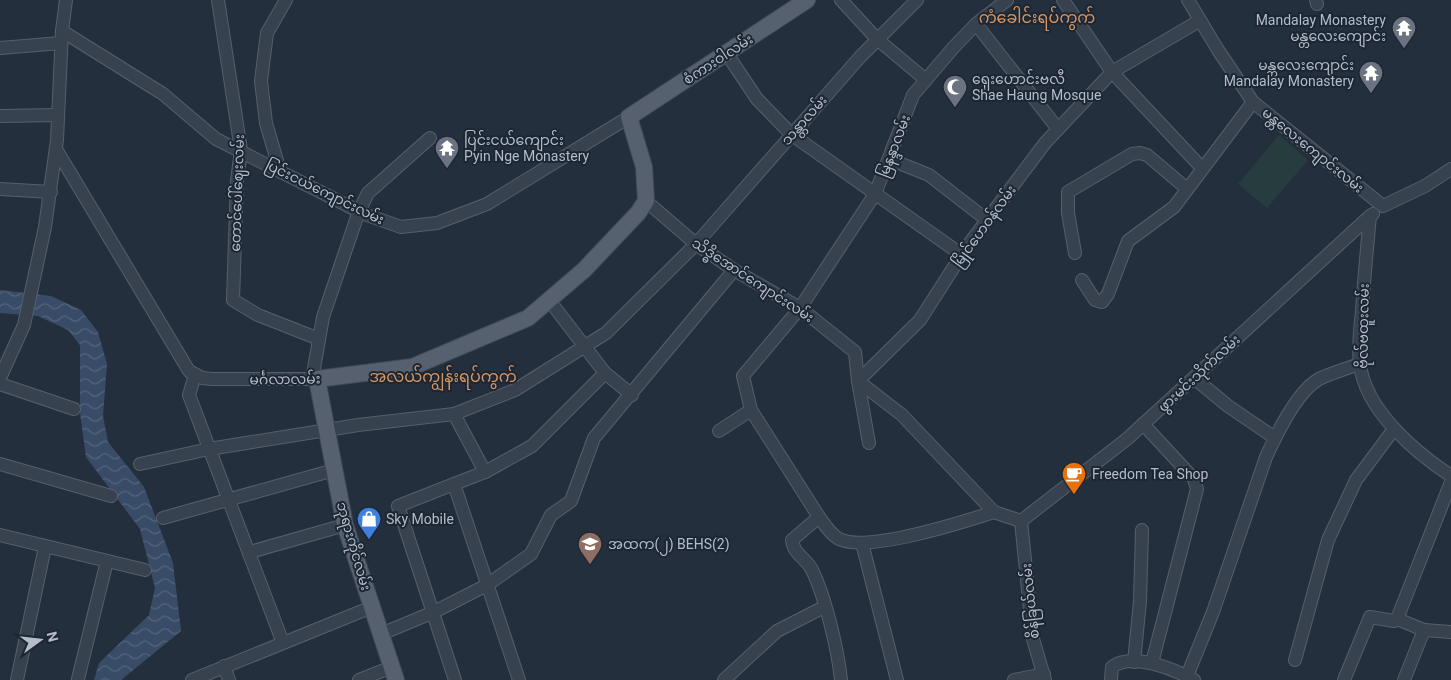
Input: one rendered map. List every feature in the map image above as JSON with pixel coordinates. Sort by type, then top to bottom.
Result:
[{"type":"main road","name":"စံကားဝါလမ်း","points":[[628,117],[807,0]]},
{"type":"main road","points":[[628,117],[644,167],[646,201]]},
{"type":"main road","name":"မင်္ဂလာလမ်း","points":[[314,380],[412,366],[528,318],[584,270],[638,213],[646,201]]},
{"type":"main road","name":"ဘုရားကိုင်လမ်း","points":[[314,380],[327,431],[345,525],[394,674]]},
{"type":"street","points":[[0,378],[24,325],[51,192],[56,149],[62,37],[66,0]]},
{"type":"street","name":"တောင်ပေါ်ဈေးလမ်း","points":[[218,0],[241,150],[237,181],[233,300],[258,315],[319,339]]},
{"type":"street","points":[[280,171],[266,123],[260,81],[267,33],[286,0]]},
{"type":"street","points":[[840,0],[877,39],[926,80]]},
{"type":"street","name":"သန္တာလမ်း","points":[[140,464],[209,449],[358,425],[454,414],[515,390],[606,333],[696,244],[791,134],[877,39],[917,0]]},
{"type":"street","name":"မြနန္ဒာလမ်း","points":[[751,410],[743,376],[800,308],[875,194],[913,95],[976,24],[1007,0]]},
{"type":"street","points":[[1063,0],[1112,72],[1202,168]]},
{"type":"street","name":"မန္တလေးကျောင်းလမ်း","points":[[1188,0],[1253,102],[1383,206]]},
{"type":"street","name":"မြိုင်ဟေဝန်လမ်း","points":[[858,382],[920,320],[962,255],[1044,143],[1112,72],[1200,21]]},
{"type":"street","points":[[976,24],[1058,129]]},
{"type":"street","points":[[0,48],[62,37]]},
{"type":"street","name":"ပြင်းငယ်ကျောင်းလမ်း","points":[[62,37],[163,94],[216,139],[359,211],[400,227],[437,223],[487,204],[628,117]]},
{"type":"street","points":[[727,54],[757,99],[791,134],[962,255]]},
{"type":"street","points":[[1082,280],[1095,300],[1102,302],[1108,294],[1128,241],[1174,207],[1186,188],[1253,102]]},
{"type":"street","points":[[0,116],[58,115]]},
{"type":"street","points":[[314,380],[323,317],[359,211],[368,193],[430,138]]},
{"type":"street","points":[[56,149],[184,365],[195,375],[189,395],[283,643]]},
{"type":"street","points":[[1075,253],[1068,213],[1068,192],[1132,154],[1147,155],[1186,188]]},
{"type":"street","points":[[889,159],[929,174],[987,220]]},
{"type":"street","points":[[1370,216],[1383,206],[1425,186],[1451,169]]},
{"type":"street","points":[[0,189],[51,192]]},
{"type":"street","name":"သိဒ္ဓိအောင်ကျောင်းလမ်း","points":[[646,201],[696,244],[734,270],[800,308],[856,352],[858,382],[868,443]]},
{"type":"street","name":"ဗိုလ်ဗထူးလမ်း","points":[[1370,216],[1360,364],[1372,397],[1394,429],[1426,459],[1451,476]]},
{"type":"street","name":"ဖွားမင်းသိုက်လမ်း","points":[[1022,521],[1143,424],[1370,216]]},
{"type":"street","points":[[380,634],[434,612],[487,585],[531,554],[551,515],[571,502],[594,438],[632,395],[734,270]]},
{"type":"street","points":[[549,300],[605,373],[632,395]]},
{"type":"street","points":[[1111,680],[1112,667],[1117,663],[1134,662],[1152,663],[1190,678],[1266,457],[1275,438],[1292,408],[1317,380],[1360,364]]},
{"type":"street","points":[[455,680],[398,506],[485,472],[532,446],[605,373]]},
{"type":"street","name":"မင်္ဂလာလမ်း","points":[[195,375],[212,379],[314,380]]},
{"type":"street","points":[[1194,378],[1228,406],[1275,438]]},
{"type":"street","points":[[858,382],[902,415],[994,512],[1022,521]]},
{"type":"street","points":[[0,384],[74,409]]},
{"type":"street","points":[[719,431],[751,410],[819,517],[831,534],[841,540],[862,543],[937,531],[994,512]]},
{"type":"street","points":[[454,414],[485,472]]},
{"type":"street","points":[[1143,424],[1194,479],[1197,489],[1152,663]]},
{"type":"street","points":[[1295,660],[1328,540],[1356,480],[1394,429]]},
{"type":"street","points":[[0,464],[111,496]]},
{"type":"street","points":[[163,518],[334,470]]},
{"type":"street","points":[[1397,619],[1451,482]]},
{"type":"street","points":[[454,484],[518,680]]},
{"type":"street","points":[[819,517],[792,540],[793,548],[810,567],[824,607],[839,664],[841,680]]},
{"type":"street","name":"စိန်ခြယ်လမ်း","points":[[1022,521],[1033,639],[1044,677]]},
{"type":"street","points":[[250,552],[345,525]]},
{"type":"street","points":[[1134,662],[1140,601],[1142,530]]},
{"type":"street","points":[[0,535],[145,570]]},
{"type":"street","points":[[862,543],[897,680]]},
{"type":"street","points":[[17,680],[45,547]]},
{"type":"street","points":[[78,680],[107,561]]},
{"type":"street","points":[[724,680],[777,631],[824,607]]},
{"type":"street","points":[[192,680],[372,608]]},
{"type":"street","points":[[1344,680],[1370,617],[1394,621],[1397,619],[1424,630],[1451,632]]},
{"type":"street","points":[[1404,680],[1424,630]]},
{"type":"street","points":[[224,666],[229,680]]},
{"type":"street","points":[[359,680],[394,674]]},
{"type":"street","points":[[1014,680],[1044,677]]},
{"type":"green space","points":[[1279,135],[1308,160],[1267,208],[1238,184]]},
{"type":"water","points":[[0,290],[51,296],[81,310],[98,332],[107,364],[103,416],[108,442],[144,487],[173,563],[181,631],[121,680],[94,680],[99,663],[149,615],[155,588],[140,529],[86,457],[80,413],[80,345],[68,330],[38,316],[0,313]]},
{"type":"place","name":"Mandalay Monastery မန္တလေးကျောင်း","points":[[1404,49]]},
{"type":"place","name":"မန္တလေးကျောင်း Mandalay Monastery","points":[[1371,94]]},
{"type":"place","name":"ရှေးဟောင်းဗလီ Shae Haung Mosque","points":[[955,108]]},
{"type":"place","name":"ပြင်းငယ်ကျောင်း Pyin Nge Monastery","points":[[447,169]]},
{"type":"place","name":"Freedom Tea Shop","points":[[1074,495]]},
{"type":"place","name":"Sky Mobile","points":[[369,540]]},
{"type":"place","name":"အထက(၂) BEHS(2)","points":[[590,565]]},
{"type":"district","name":"ကံခေါင်းရပ်ကွက်","points":[[1037,17]]},
{"type":"district","name":"အလယ်ကျွန်းရပ်ကွက်","points":[[443,376]]}]
